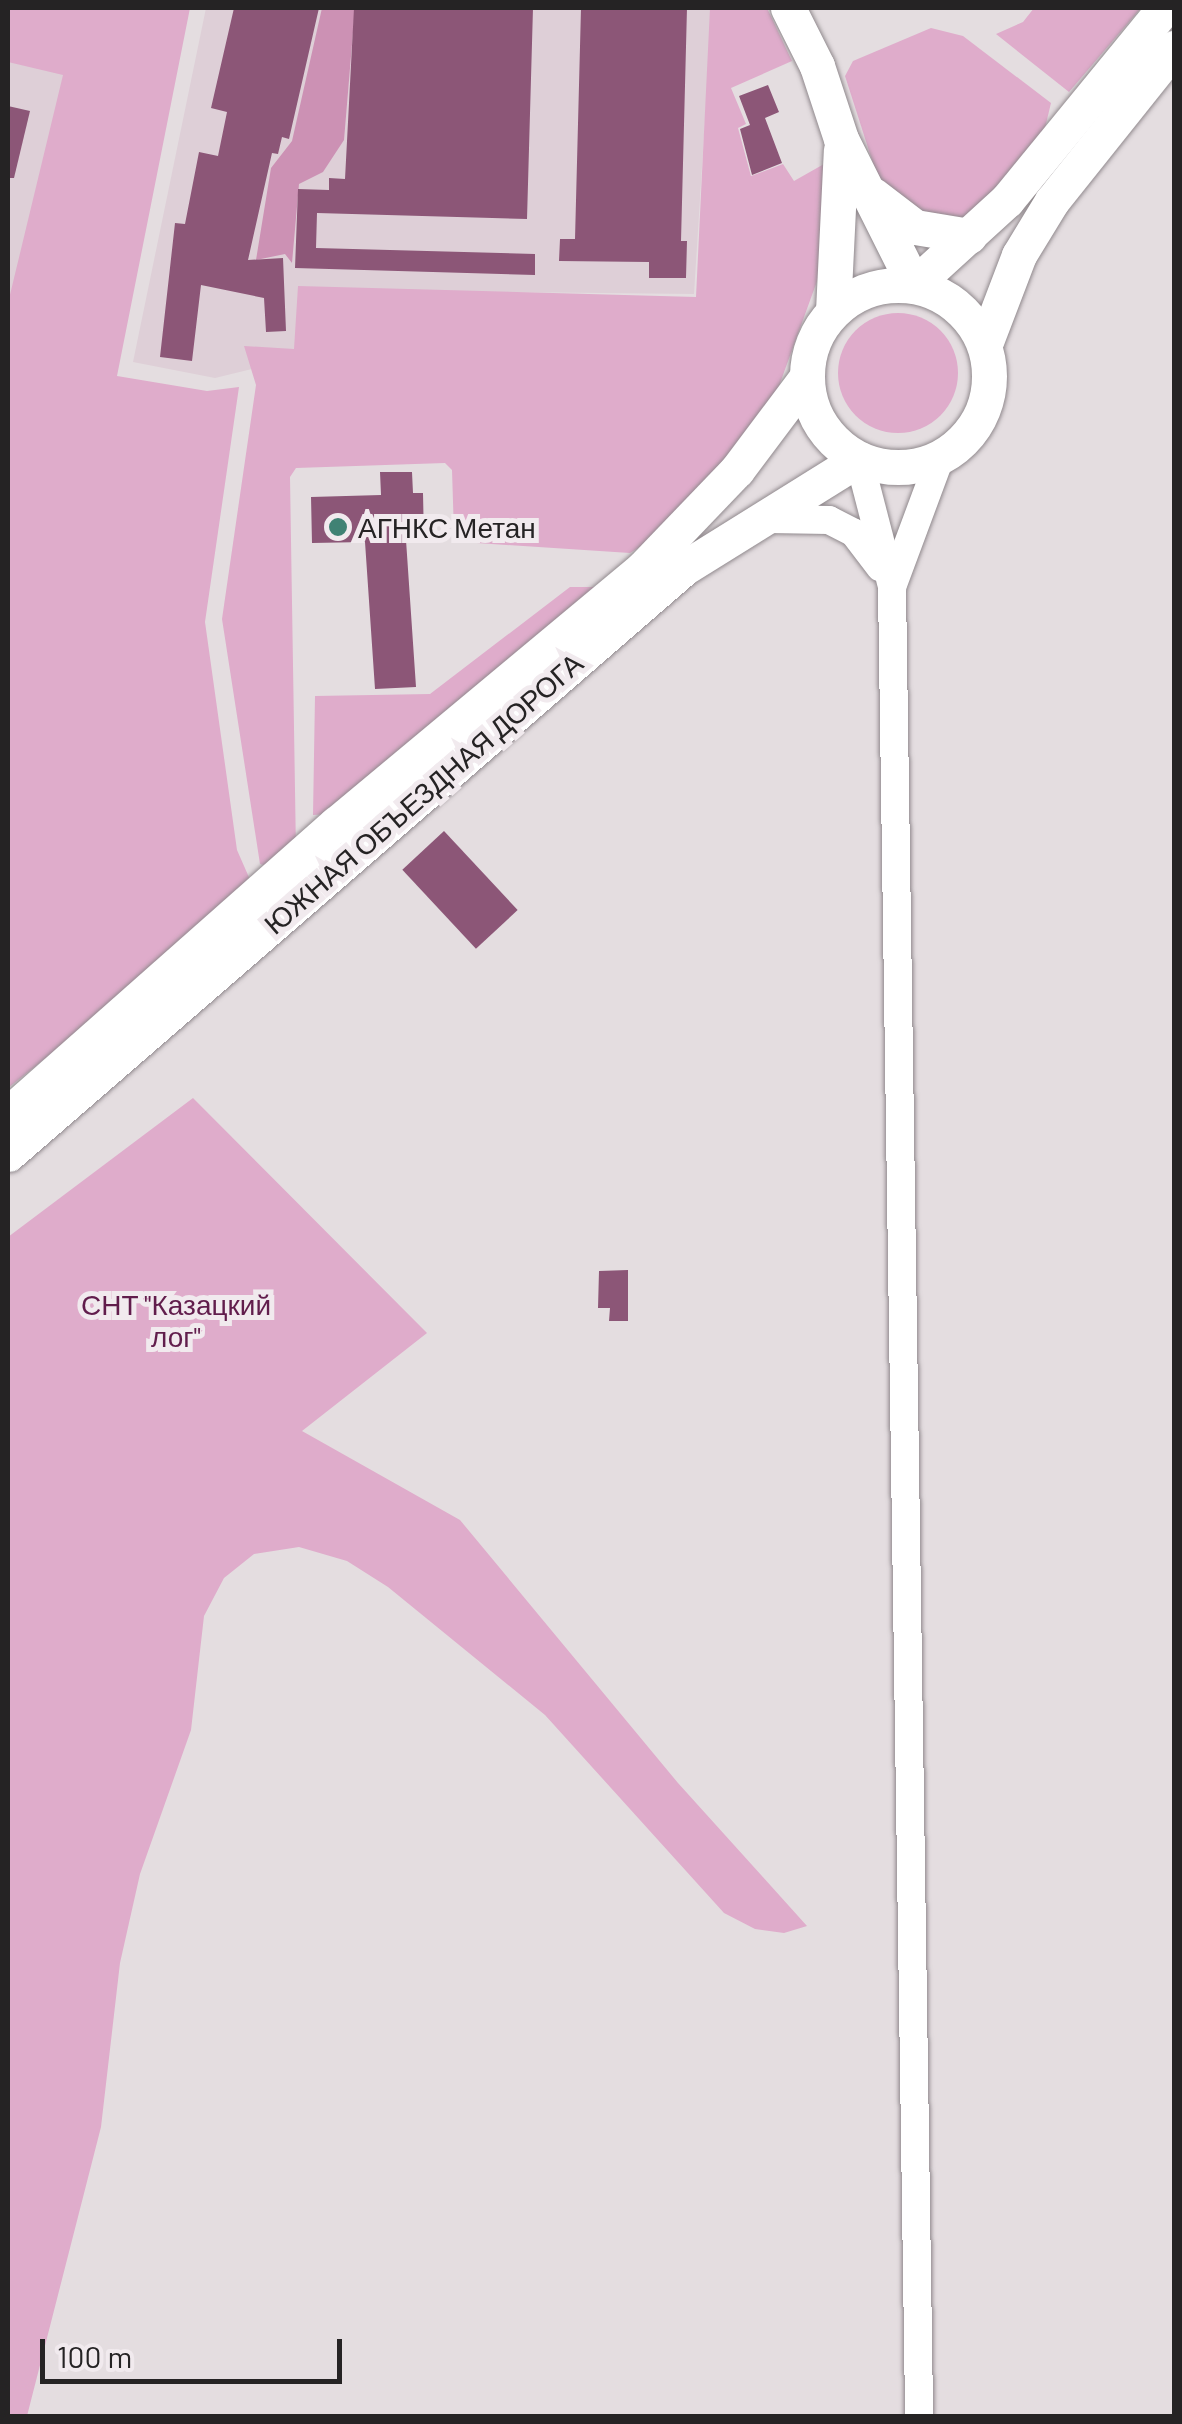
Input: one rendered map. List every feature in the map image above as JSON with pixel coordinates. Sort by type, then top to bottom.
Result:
[{"type":"main road","points":[[788,8],[817,66],[841,139],[862,181],[894,215],[938,235],[969,236]]},
{"type":"main road","points":[[914,284],[1008,200],[1164,8]]},
{"type":"main road","points":[[985,344],[1019,255],[1052,202],[1174,48]]},
{"type":"main road","points":[[841,139],[914,284]]},
{"type":"main road","points":[[833,311],[841,139]]},
{"type":"main road","points":[[914,284],[945,295],[970,316],[985,344],[991,368],[986,406],[966,438],[940,458],[900,467],[859,459],[821,426],[806,378],[814,342],[833,311],[871,289],[914,284]]},
{"type":"main road","name":"ЮЖНАЯ ОБЪЕЗДНАЯ ДОРОГА","points":[[8,1114],[336,824],[664,549],[737,470],[806,378]]},
{"type":"main road","name":"ЮЖНАЯ ОБЪЕЗДНАЯ ДОРОГА","points":[[8,1154],[684,568],[859,459]]},
{"type":"street","points":[[892,587],[940,458]]},
{"type":"street","points":[[859,459],[892,587],[919,2416]]},
{"type":"street","points":[[740,530],[779,515],[829,520],[854,533],[892,587]]},
{"type":"shaded area","points":[[8,8],[90,8],[8,349]]},
{"type":"shaded area","points":[[206,8],[712,8],[694,294],[309,290],[301,357],[215,378],[133,362]]},
{"type":"shaded area","points":[[322,8],[355,8],[344,140],[323,172],[299,184],[292,263],[285,254],[256,260],[271,168],[292,141]]},
{"type":"green space","points":[[8,8],[190,8],[117,376],[207,391],[239,387],[205,622],[237,850],[255,891],[8,1088],[8,303],[63,75],[8,62]]},
{"type":"green space","points":[[710,8],[767,8],[792,61],[731,88],[746,124],[738,128],[751,176],[783,164],[794,181],[824,164],[824,262],[771,408],[661,534],[630,553],[462,542],[454,534],[452,470],[445,463],[296,468],[290,477],[296,852],[270,867],[260,864],[222,619],[256,385],[244,346],[294,349],[298,286],[696,297]]},
{"type":"green space","points":[[1034,8],[1141,8],[1069,92],[996,34],[1023,22]]},
{"type":"green space","points":[[931,28],[963,36],[1051,103],[1045,128],[970,218],[927,224],[879,182],[845,76],[853,61]]},
{"type":"green space","points":[[898,313],[921,318],[940,331],[953,350],[958,373],[953,396],[940,415],[921,428],[898,433],[875,428],[856,415],[843,396],[838,373],[843,350],[856,331],[875,318]]},
{"type":"green space","points":[[570,587],[599,587],[329,814],[313,815],[315,696],[430,694]]},
{"type":"green space","name":"СНТ \"Казацкий лог\"","points":[[193,1098],[427,1333],[302,1431],[460,1520],[678,1783],[807,1926],[784,1933],[755,1929],[724,1913],[545,1715],[388,1587],[347,1561],[299,1547],[254,1554],[224,1578],[204,1616],[191,1730],[140,1874],[120,1963],[101,2127],[27,2416],[8,2416],[8,1237]]},
{"type":"building","points":[[234,8],[319,8],[289,139],[282,137],[278,154],[272,153],[248,260],[283,258],[286,331],[266,332],[264,298],[201,285],[192,361],[160,357],[175,223],[185,224],[199,152],[218,156],[227,112],[211,108]]},
{"type":"building","points":[[354,8],[533,8],[527,219],[317,213],[316,248],[535,254],[535,275],[295,268],[298,189],[329,190],[329,178],[345,179]]},
{"type":"building","points":[[581,8],[687,8],[681,241],[687,241],[686,278],[649,278],[649,262],[559,261],[560,239],[575,239]]},
{"type":"building","points":[[768,85],[779,112],[765,118],[782,163],[752,175],[740,129],[750,125],[739,96]]},
{"type":"building","points":[[8,106],[30,111],[14,178],[8,178]]},
{"type":"building","points":[[380,472],[412,472],[413,493],[423,493],[424,540],[406,540],[416,687],[375,689],[365,542],[312,543],[311,497],[381,495]]},
{"type":"building","points":[[444,831],[518,910],[476,949],[402,870]]},
{"type":"building","points":[[628,1270],[628,1321],[609,1321],[610,1308],[598,1308],[599,1271]]},
{"type":"place","name":"АГНКС Метан","points":[[338,527]]}]
